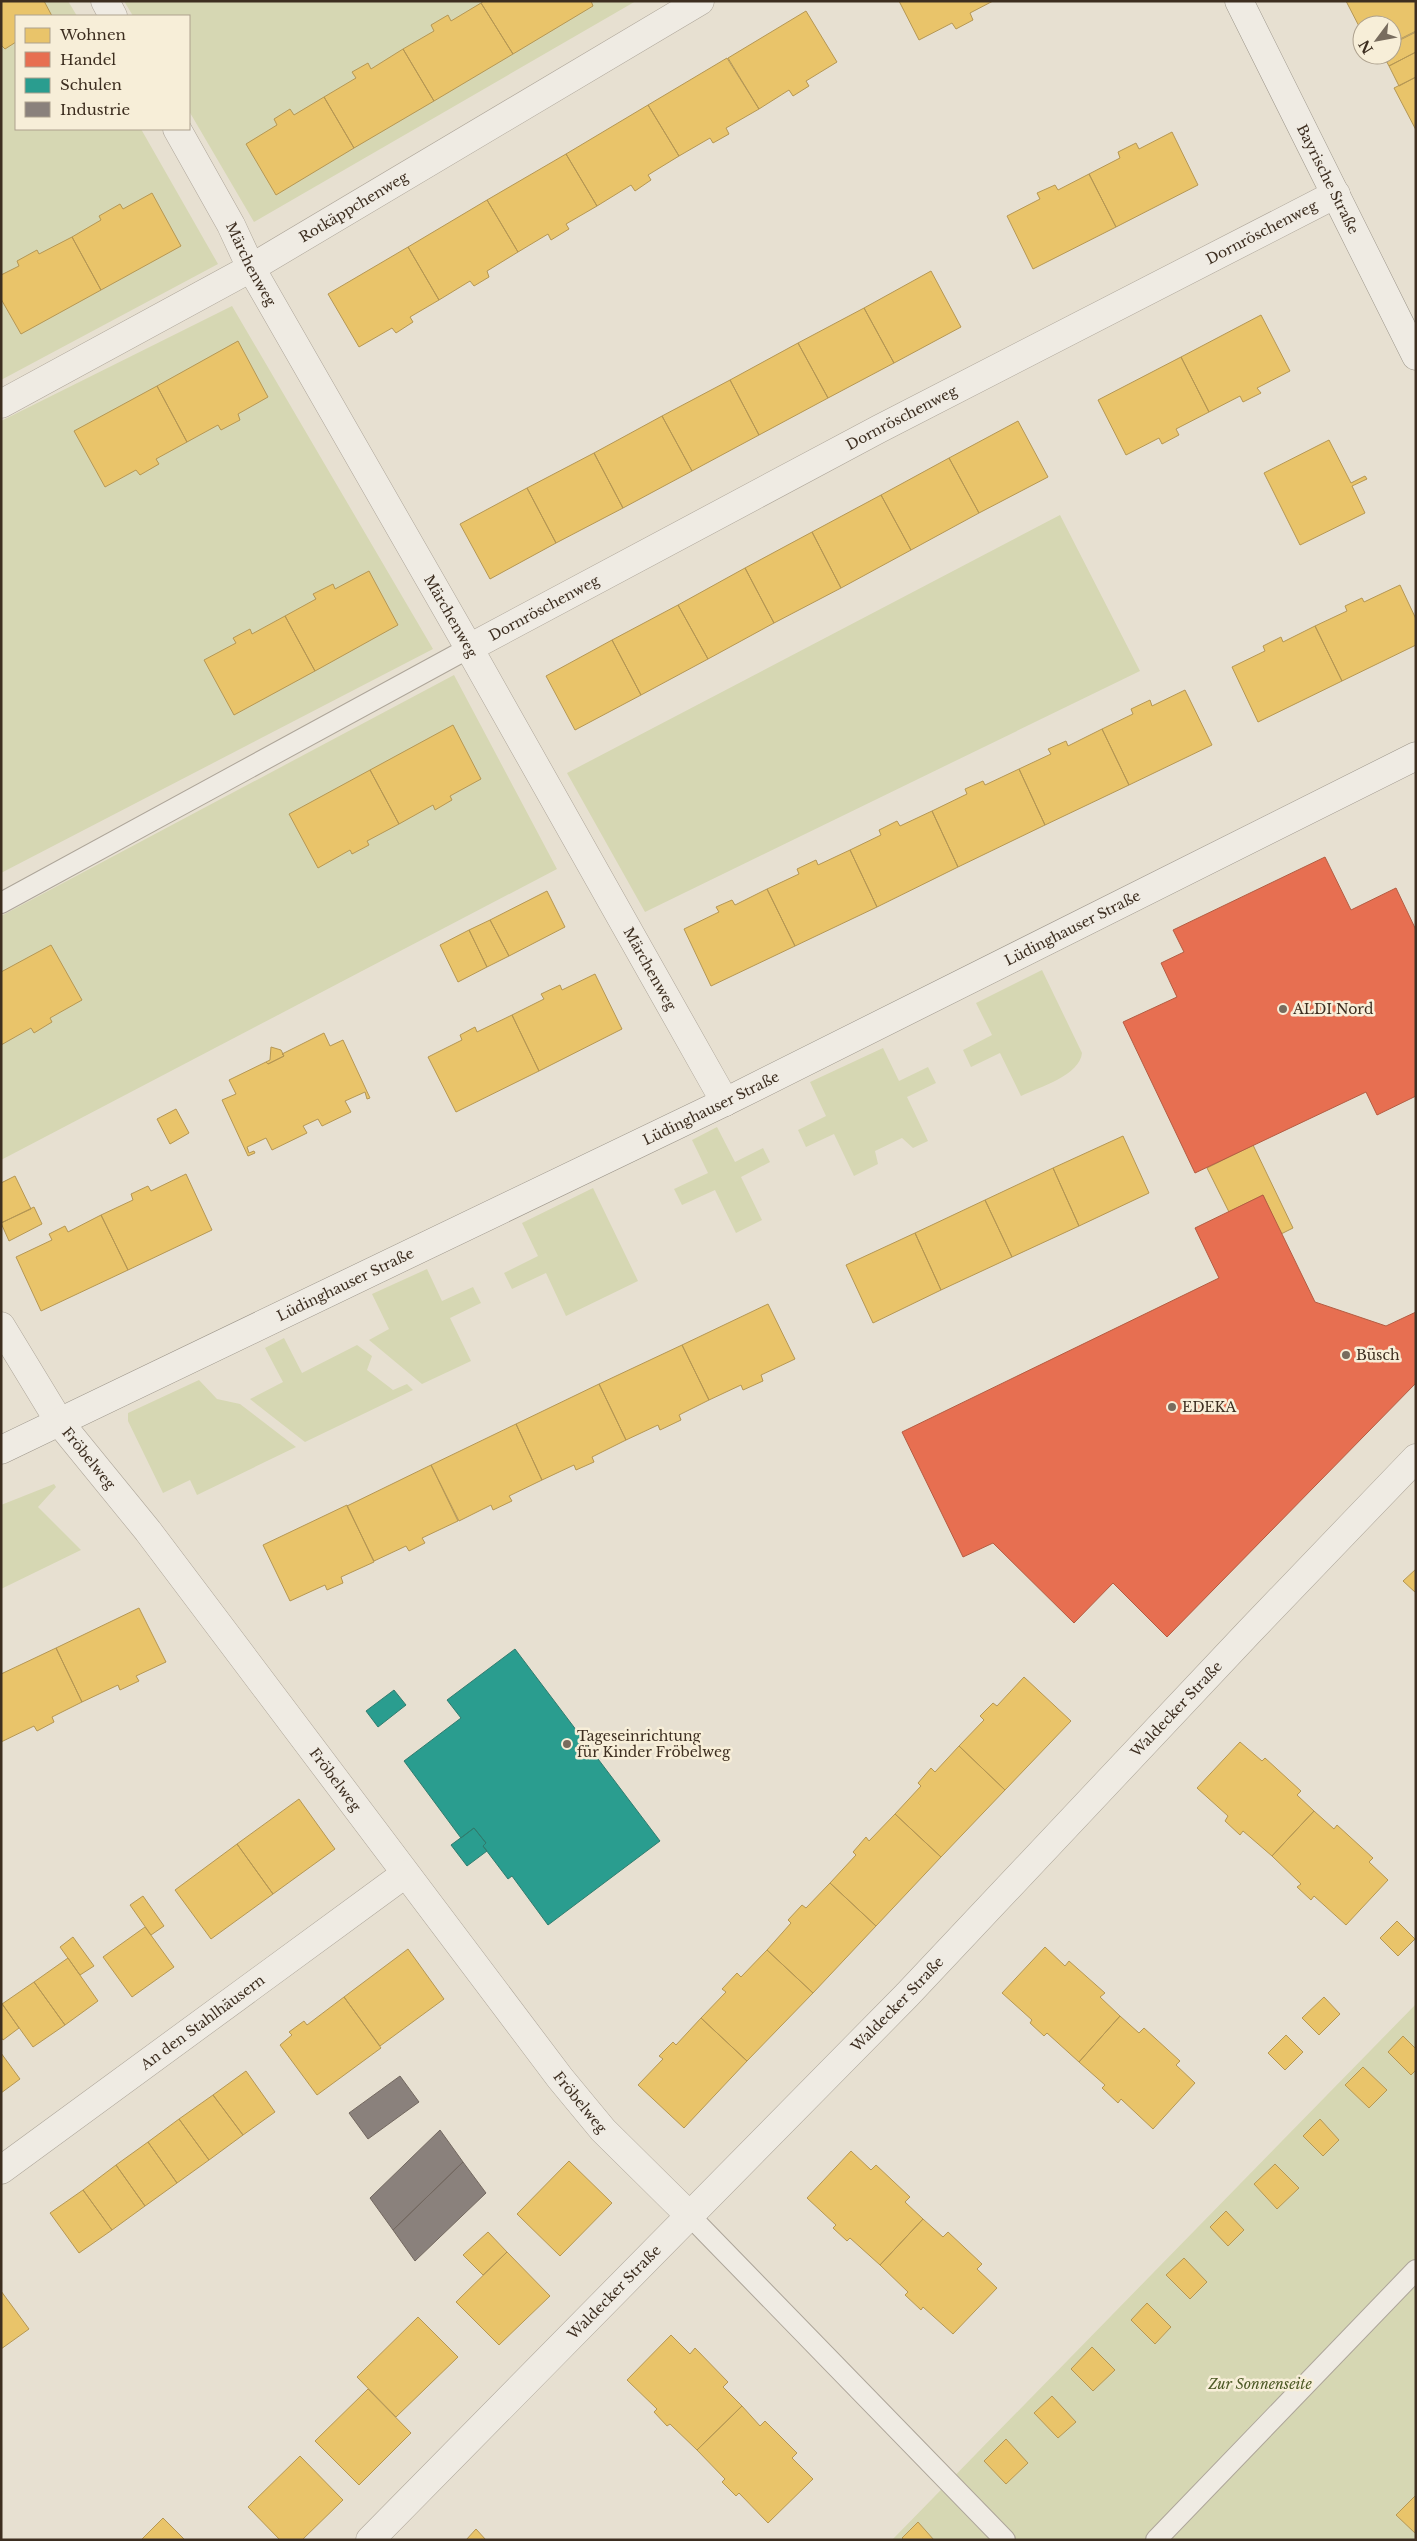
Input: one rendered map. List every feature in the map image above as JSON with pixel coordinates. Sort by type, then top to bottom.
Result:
[{"type":"street","points":[[105,1],[112,15]]},
{"type":"street","name":"Rotkäppchenweg","points":[[1,404],[251,268],[700,1]]},
{"type":"street","name":"Bayrische Straße","points":[[1239,1],[1416,356]]},
{"type":"street","name":"Märchenweg","points":[[178,130],[231,225],[251,268],[470,648],[725,1102]]},
{"type":"street","name":"Dornröschenweg","points":[[470,648],[879,428],[1336,194]]},
{"type":"street","name":"Lüdinghauser Straße","points":[[1,1450],[725,1102],[1416,756]]},
{"type":"street","name":"Fröbelweg","points":[[1,1326],[60,1423],[154,1538],[560,2078],[603,2130],[690,2216]]},
{"type":"street","name":"Waldecker Straße","points":[[370,2540],[907,1995],[1416,1458]]},
{"type":"street","name":"An den Stahlhäusern","points":[[1,2170],[405,1874]]},
{"type":"lane","points":[[1,903],[470,648]]},
{"type":"lane","points":[[690,2216],[1005,2540]]},
{"type":"lane","points":[[1156,2540],[1416,2270]]},
{"type":"green space","points":[[1,1],[68,1],[76,15],[15,15],[15,130],[142,130],[218,264],[1,380]]},
{"type":"green space","points":[[124,1],[636,1],[254,222],[190,113],[190,15],[132,15]]},
{"type":"green space","points":[[232,306],[433,649],[1,873],[1,421]]},
{"type":"green space","points":[[1060,515],[1140,671],[645,912],[567,773]]},
{"type":"green space","points":[[454,675],[557,869],[1,1160],[1,916]]},
{"type":"green space","points":[[1042,970],[1082,1053],[1080,1061],[1067,1074],[1021,1096],[1000,1053],[971,1067],[963,1050],[992,1035],[976,1003]]},
{"type":"green space","points":[[883,1048],[899,1081],[928,1067],[936,1083],[907,1097],[928,1141],[913,1148],[902,1138],[875,1151],[878,1164],[854,1176],[834,1134],[806,1147],[798,1130],[826,1116],[810,1082]]},
{"type":"green space","points":[[717,1127],[735,1162],[763,1148],[770,1162],[741,1177],[762,1220],[736,1233],[715,1190],[682,1205],[674,1189],[708,1173],[692,1140]]},
{"type":"green space","points":[[593,1188],[638,1281],[566,1316],[546,1273],[512,1289],[504,1273],[538,1256],[522,1223]]},
{"type":"green space","points":[[427,1269],[442,1301],[473,1287],[481,1303],[450,1318],[471,1361],[422,1384],[369,1340],[389,1329],[372,1294]]},
{"type":"green space","points":[[284,1338],[302,1373],[357,1345],[372,1356],[367,1370],[393,1390],[407,1384],[413,1390],[305,1442],[250,1399],[283,1382],[265,1348]]},
{"type":"green space","points":[[199,1380],[217,1399],[240,1404],[296,1447],[197,1495],[190,1480],[163,1493],[128,1421],[128,1413]]},
{"type":"green space","points":[[54,1484],[56,1487],[38,1507],[81,1550],[1,1589],[1,1505]]},
{"type":"green space","name":"Zur Sonnenseite","points":[[1416,2004],[1416,2540],[892,2540]]},
{"type":"building: Wohnen","points":[[1,1],[44,1],[51,15],[15,15],[15,43],[5,49],[1,45]]},
{"type":"building: Wohnen","points":[[484,1],[591,1],[593,6],[513,54],[481,3]]},
{"type":"building: Wohnen","points":[[899,1],[993,1],[970,13],[973,20],[956,29],[952,23],[919,40]]},
{"type":"building: Wohnen","points":[[1346,1],[1416,1],[1416,31],[1402,38],[1402,15],[1353,15]]},
{"type":"building: Wohnen","points":[[481,3],[513,54],[434,101],[403,49],[434,31],[431,25],[448,15],[451,21]]},
{"type":"building: Wohnen","points":[[806,11],[837,62],[806,81],[809,86],[793,96],[789,90],[759,109],[728,58]]},
{"type":"building: Wohnen","points":[[1416,32],[1416,52],[1402,59],[1402,39]]},
{"type":"building: Wohnen","points":[[403,49],[434,101],[354,148],[324,97],[356,78],[352,72],[368,63],[371,69]]},
{"type":"building: Wohnen","points":[[1416,52],[1416,77],[1399,86],[1389,66],[1402,65],[1402,59]]},
{"type":"building: Wohnen","points":[[727,58],[759,109],[726,128],[729,134],[713,143],[710,138],[679,156],[648,105]]},
{"type":"building: Wohnen","points":[[1416,77],[1416,130],[1394,88]]},
{"type":"building: Wohnen","points":[[324,97],[354,148],[276,195],[246,144],[277,125],[274,119],[290,109],[294,115]]},
{"type":"building: Wohnen","points":[[648,105],[679,156],[648,175],[651,180],[635,191],[631,185],[597,206],[566,154]]},
{"type":"building: Wohnen","points":[[1172,132],[1198,185],[1116,227],[1089,174],[1120,158],[1118,152],[1136,143],[1139,149]]},
{"type":"building: Wohnen","points":[[566,154],[597,206],[566,224],[569,229],[551,240],[548,234],[518,252],[487,200]]},
{"type":"building: Wohnen","points":[[1089,174],[1116,227],[1033,269],[1007,216],[1040,199],[1037,193],[1055,185],[1058,190]]},
{"type":"building: Wohnen","points":[[152,193],[181,246],[101,290],[72,237],[101,220],[99,216],[120,204],[123,209]]},
{"type":"building: Wohnen","points":[[487,200],[518,252],[487,271],[489,277],[474,286],[470,281],[439,300],[408,247]]},
{"type":"building: Wohnen","points":[[72,237],[101,290],[21,334],[1,299],[1,275],[19,266],[17,261],[37,250],[39,254]]},
{"type":"building: Wohnen","points":[[408,247],[439,300],[410,317],[413,322],[396,333],[392,328],[359,347],[328,294]]},
{"type":"building: Wohnen","points":[[931,271],[961,327],[894,363],[864,308]]},
{"type":"building: Wohnen","points":[[864,308],[894,363],[828,398],[798,343]]},
{"type":"building: Wohnen","points":[[1261,315],[1290,371],[1257,388],[1261,393],[1243,402],[1240,396],[1209,412],[1181,357]]},
{"type":"building: Wohnen","points":[[238,341],[268,397],[238,414],[240,420],[221,430],[218,425],[187,442],[157,386]]},
{"type":"building: Wohnen","points":[[798,343],[828,398],[759,435],[730,380]]},
{"type":"building: Wohnen","points":[[1181,357],[1209,412],[1176,429],[1179,435],[1162,444],[1159,438],[1126,455],[1098,400]]},
{"type":"building: Wohnen","points":[[730,380],[759,435],[692,471],[662,416]]},
{"type":"building: Wohnen","points":[[157,386],[187,442],[156,459],[159,464],[140,475],[136,470],[105,487],[74,431]]},
{"type":"building: Wohnen","points":[[662,416],[692,471],[623,508],[594,453]]},
{"type":"building: Wohnen","points":[[1018,421],[1048,477],[979,513],[949,458]]},
{"type":"building: Wohnen","points":[[1329,440],[1351,483],[1365,476],[1367,479],[1352,486],[1365,513],[1300,545],[1264,473]]},
{"type":"building: Wohnen","points":[[594,453],[623,508],[556,543],[527,488]]},
{"type":"building: Wohnen","points":[[949,458],[979,513],[911,550],[881,495]]},
{"type":"building: Wohnen","points":[[527,488],[556,543],[490,579],[460,524]]},
{"type":"building: Wohnen","points":[[881,495],[911,550],[841,588],[812,532]]},
{"type":"building: Wohnen","points":[[812,532],[841,588],[774,623],[745,568]]},
{"type":"building: Wohnen","points":[[745,568],[774,623],[708,659],[678,605]]},
{"type":"building: Wohnen","points":[[369,571],[398,625],[315,671],[285,616],[316,599],[313,594],[333,584],[335,589]]},
{"type":"building: Wohnen","points":[[1400,585],[1416,619],[1416,645],[1342,681],[1315,626],[1347,611],[1345,606],[1362,598],[1364,602]]},
{"type":"building: Wohnen","points":[[678,605],[708,659],[641,695],[612,640]]},
{"type":"building: Wohnen","points":[[285,616],[315,671],[234,715],[204,660],[236,643],[233,638],[250,629],[252,634]]},
{"type":"building: Wohnen","points":[[1315,626],[1342,681],[1258,722],[1232,667],[1265,651],[1263,646],[1281,637],[1283,642]]},
{"type":"building: Wohnen","points":[[612,640],[641,695],[575,730],[546,676]]},
{"type":"building: Wohnen","points":[[1185,690],[1212,745],[1129,785],[1102,729],[1133,714],[1131,709],[1150,700],[1152,706]]},
{"type":"building: Wohnen","points":[[453,725],[481,779],[450,796],[452,800],[435,810],[433,805],[399,824],[370,770]]},
{"type":"building: Wohnen","points":[[1102,729],[1129,785],[1045,825],[1019,769],[1051,754],[1048,749],[1066,741],[1068,746]]},
{"type":"building: Wohnen","points":[[1019,769],[1045,825],[958,867],[932,811],[967,794],[965,789],[983,781],[985,785]]},
{"type":"building: Wohnen","points":[[370,770],[399,824],[367,841],[369,845],[352,854],[350,850],[318,868],[289,814]]},
{"type":"building: Wohnen","points":[[932,811],[958,867],[877,907],[850,850],[881,835],[879,830],[897,821],[900,826]]},
{"type":"building: Wohnen","points":[[850,850],[877,907],[795,946],[767,889],[799,874],[797,869],[816,860],[818,865]]},
{"type":"building: Wohnen","points":[[767,889],[795,946],[711,986],[684,929],[719,912],[716,907],[732,900],[735,905]]},
{"type":"building: Wohnen","points":[[547,891],[565,927],[509,956],[490,920]]},
{"type":"building: Wohnen","points":[[490,920],[509,956],[487,967],[469,930]]},
{"type":"building: Wohnen","points":[[469,930],[487,967],[458,982],[440,945]]},
{"type":"building: Wohnen","points":[[51,945],[82,1000],[50,1018],[52,1022],[34,1033],[31,1028],[1,1045],[1,972]]},
{"type":"building: Wohnen","points":[[595,974],[622,1029],[539,1071],[512,1015],[544,999],[541,994],[560,985],[562,990]]},
{"type":"building: Wohnen","points":[[512,1015],[539,1071],[456,1112],[428,1057],[462,1040],[460,1035],[475,1027],[477,1032]]},
{"type":"building: Wohnen","points":[[324,1033],[330,1046],[343,1040],[370,1098],[367,1099],[365,1092],[345,1101],[351,1112],[322,1126],[318,1119],[303,1126],[307,1133],[272,1150],[266,1138],[247,1147],[249,1153],[254,1151],[255,1153],[248,1156],[222,1100],[236,1094],[229,1080],[266,1062],[268,1064],[284,1056],[282,1054]]},
{"type":"building: Wohnen","points":[[271,1047],[281,1050],[284,1056],[268,1064],[266,1062],[270,1060]]},
{"type":"building: Wohnen","points":[[176,1109],[189,1133],[170,1144],[157,1119]]},
{"type":"building: Wohnen","points":[[1123,1136],[1149,1193],[1079,1226],[1053,1168]]},
{"type":"building: Wohnen","points":[[1253,1145],[1293,1228],[1281,1234],[1263,1195],[1229,1212],[1207,1168]]},
{"type":"building: Wohnen","points":[[1053,1168],[1079,1226],[1012,1257],[985,1200]]},
{"type":"building: Wohnen","points":[[186,1174],[212,1230],[128,1270],[101,1215],[133,1200],[131,1194],[148,1186],[151,1191]]},
{"type":"building: Wohnen","points":[[15,1176],[31,1209],[1,1223],[1,1183]]},
{"type":"building: Wohnen","points":[[985,1200],[1012,1257],[941,1290],[915,1233]]},
{"type":"building: Wohnen","points":[[34,1207],[42,1224],[9,1241],[1,1223]]},
{"type":"building: Wohnen","points":[[101,1215],[128,1270],[41,1311],[16,1257],[52,1240],[49,1234],[65,1226],[68,1232]]},
{"type":"building: Wohnen","points":[[915,1233],[941,1290],[873,1323],[846,1265]]},
{"type":"building: Wohnen","points":[[768,1304],[795,1359],[761,1375],[763,1381],[743,1390],[741,1385],[709,1400],[682,1345]]},
{"type":"building: Wohnen","points":[[682,1345],[709,1400],[679,1415],[681,1420],[660,1430],[658,1425],[626,1440],[599,1384]]},
{"type":"building: Wohnen","points":[[599,1384],[626,1440],[592,1457],[594,1462],[576,1470],[574,1465],[542,1480],[516,1424]]},
{"type":"building: Wohnen","points":[[516,1424],[542,1480],[509,1496],[512,1501],[493,1510],[491,1505],[459,1521],[431,1465]]},
{"type":"building: Wohnen","points":[[431,1465],[458,1521],[422,1538],[425,1543],[409,1551],[406,1546],[374,1561],[347,1506]]},
{"type":"building: Wohnen","points":[[347,1505],[374,1562],[341,1577],[343,1583],[327,1590],[325,1585],[290,1601],[263,1545]]},
{"type":"building: Wohnen","points":[[1416,1569],[1416,1593],[1403,1581]]},
{"type":"building: Wohnen","points":[[139,1608],[166,1662],[136,1676],[139,1681],[120,1690],[118,1685],[82,1702],[56,1648]]},
{"type":"building: Wohnen","points":[[56,1648],[82,1702],[52,1717],[54,1722],[37,1731],[34,1726],[1,1742],[1,1674]]},
{"type":"building: Wohnen","points":[[1024,1677],[1071,1721],[1005,1790],[959,1746],[984,1720],[980,1716],[993,1703],[997,1706]]},
{"type":"building: Wohnen","points":[[1240,1742],[1262,1761],[1265,1758],[1301,1791],[1297,1795],[1314,1811],[1272,1856],[1243,1831],[1240,1835],[1225,1821],[1228,1816],[1197,1788]]},
{"type":"building: Wohnen","points":[[959,1746],[1005,1790],[941,1857],[895,1814],[921,1786],[918,1783],[931,1768],[935,1772]]},
{"type":"building: Wohnen","points":[[299,1799],[335,1849],[273,1894],[237,1844]]},
{"type":"building: Wohnen","points":[[1314,1811],[1334,1829],[1337,1825],[1373,1858],[1369,1862],[1388,1880],[1346,1925],[1314,1896],[1311,1900],[1297,1887],[1301,1884],[1272,1856]]},
{"type":"building: Wohnen","points":[[895,1814],[941,1857],[876,1926],[830,1883],[856,1855],[853,1852],[866,1837],[869,1841]]},
{"type":"building: Wohnen","points":[[237,1844],[273,1894],[211,1939],[175,1890]]},
{"type":"building: Wohnen","points":[[830,1883],[876,1926],[813,1993],[767,1950],[791,1923],[788,1920],[802,1905],[806,1908]]},
{"type":"building: Wohnen","points":[[143,1896],[164,1926],[151,1935],[130,1905]]},
{"type":"building: Wohnen","points":[[1397,1921],[1415,1939],[1398,1956],[1380,1938]]},
{"type":"building: Wohnen","points":[[145,1927],[174,1967],[132,1997],[103,1957]]},
{"type":"building: Wohnen","points":[[73,1937],[94,1966],[80,1975],[60,1947]]},
{"type":"building: Wohnen","points":[[1045,1947],[1065,1966],[1069,1961],[1105,1993],[1100,1997],[1120,2016],[1079,2062],[1047,2033],[1044,2036],[1030,2023],[1032,2020],[1002,1993]]},
{"type":"building: Wohnen","points":[[408,1949],[444,1999],[380,2046],[344,1997]]},
{"type":"building: Wohnen","points":[[767,1950],[813,1993],[747,2061],[701,2018],[726,1992],[722,1989],[737,1973],[741,1977]]},
{"type":"building: Wohnen","points":[[68,1958],[98,2001],[65,2025],[34,1982]]},
{"type":"building: Wohnen","points":[[34,1982],[65,2025],[33,2047],[2,2004]]},
{"type":"building: Wohnen","points":[[344,1997],[381,2048],[317,2095],[280,2045],[292,2035],[289,2032],[304,2021],[307,2025]]},
{"type":"building: Wohnen","points":[[1324,1997],[1340,2014],[1319,2035],[1302,2018]]},
{"type":"building: Wohnen","points":[[1,2002],[19,2028],[3,2040],[1,2037]]},
{"type":"building: Wohnen","points":[[1120,2016],[1139,2033],[1144,2028],[1180,2061],[1176,2065],[1195,2083],[1153,2129],[1121,2099],[1118,2103],[1102,2088],[1105,2085],[1079,2062]]},
{"type":"building: Wohnen","points":[[701,2018],[747,2061],[684,2128],[638,2085],[663,2059],[659,2056],[673,2042],[676,2045]]},
{"type":"building: Wohnen","points":[[1286,2035],[1303,2052],[1285,2070],[1268,2053]]},
{"type":"building: Wohnen","points":[[1403,2036],[1416,2049],[1416,2070],[1411,2075],[1388,2052]]},
{"type":"building: Wohnen","points":[[1,2053],[20,2079],[1,2093]]},
{"type":"building: Wohnen","points":[[1363,2067],[1387,2090],[1369,2108],[1345,2085]]},
{"type":"building: Wohnen","points":[[246,2071],[275,2112],[243,2135],[213,2095]]},
{"type":"building: Wohnen","points":[[213,2095],[243,2135],[209,2160],[179,2119]]},
{"type":"building: Wohnen","points":[[179,2119],[209,2160],[177,2183],[148,2142]]},
{"type":"building: Wohnen","points":[[1320,2119],[1339,2140],[1323,2156],[1303,2136]]},
{"type":"building: Wohnen","points":[[148,2142],[177,2183],[145,2206],[116,2165]]},
{"type":"building: Wohnen","points":[[851,2151],[871,2170],[876,2165],[910,2197],[905,2202],[923,2219],[880,2265],[850,2238],[847,2241],[833,2228],[836,2225],[807,2198]]},
{"type":"building: Wohnen","points":[[569,2161],[612,2203],[560,2256],[517,2214]]},
{"type":"building: Wohnen","points":[[1275,2164],[1299,2188],[1277,2209],[1254,2184]]},
{"type":"building: Wohnen","points":[[116,2165],[145,2206],[112,2230],[83,2190]]},
{"type":"building: Wohnen","points":[[83,2190],[112,2230],[79,2253],[50,2213]]},
{"type":"building: Wohnen","points":[[1226,2211],[1244,2230],[1228,2246],[1210,2227]]},
{"type":"building: Wohnen","points":[[923,2219],[943,2237],[948,2232],[982,2264],[977,2269],[997,2288],[953,2334],[923,2307],[921,2310],[905,2295],[908,2292],[880,2265]]},
{"type":"building: Wohnen","points":[[488,2232],[507,2252],[483,2275],[463,2255]]},
{"type":"building: Wohnen","points":[[507,2252],[550,2296],[499,2345],[456,2302]]},
{"type":"building: Wohnen","points":[[1184,2258],[1207,2282],[1190,2299],[1166,2275]]},
{"type":"building: Wohnen","points":[[1,2291],[29,2329],[1,2349]]},
{"type":"building: Wohnen","points":[[1147,2303],[1171,2327],[1155,2344],[1131,2320]]},
{"type":"building: Wohnen","points":[[418,2317],[458,2357],[396,2417],[357,2377]]},
{"type":"building: Wohnen","points":[[671,2335],[690,2354],[695,2348],[728,2382],[723,2387],[742,2406],[697,2450],[670,2424],[667,2426],[654,2412],[657,2409],[627,2380]]},
{"type":"building: Wohnen","points":[[1092,2347],[1115,2370],[1093,2391],[1071,2369]]},
{"type":"building: Wohnen","points":[[368,2389],[411,2433],[359,2485],[315,2441]]},
{"type":"building: Wohnen","points":[[1052,2396],[1076,2422],[1058,2438],[1034,2413]]},
{"type":"building: Wohnen","points":[[742,2406],[760,2426],[765,2421],[797,2453],[792,2458],[813,2479],[768,2523],[739,2493],[736,2496],[722,2482],[725,2479],[697,2450]]},
{"type":"building: Wohnen","points":[[1006,2439],[1028,2463],[1006,2484],[984,2461]]},
{"type":"building: Wohnen","points":[[300,2456],[343,2500],[302,2540],[280,2540],[248,2507]]},
{"type":"building: Wohnen","points":[[1416,2495],[1416,2534],[1396,2515]]},
{"type":"building: Wohnen","points":[[163,2518],[185,2540],[141,2540]]},
{"type":"building: Wohnen","points":[[918,2522],[934,2540],[904,2540],[902,2538]]},
{"type":"building: Wohnen","points":[[476,2529],[486,2540],[466,2540]]},
{"type":"building: Handel","name":"ALDI Nord","points":[[1325,857],[1351,910],[1396,888],[1416,930],[1416,1096],[1377,1115],[1366,1092],[1195,1173],[1123,1022],[1177,997],[1161,963],[1184,952],[1173,930]]},
{"type":"building: Handel","name":"EDEKA","points":[[1263,1195],[1315,1302],[1386,1326],[1416,1312],[1416,1383],[1167,1637],[1113,1583],[1074,1623],[993,1543],[963,1557],[902,1432],[1219,1278],[1195,1228]]},
{"type":"building: Schulen","points":[[515,1649],[660,1841],[548,1925],[512,1876],[508,1879],[483,1846],[486,1843],[474,1828],[461,1838],[404,1761],[461,1718],[447,1700]]},
{"type":"building: Schulen","points":[[394,1690],[406,1705],[378,1727],[366,1711]]},
{"type":"building: Schulen","points":[[474,1828],[486,1843],[483,1846],[487,1851],[467,1866],[451,1845]]},
{"type":"building: Industrie","points":[[400,2076],[419,2102],[368,2139],[349,2113]]},
{"type":"building: Industrie","points":[[440,2130],[463,2162],[393,2230],[370,2198]]},
{"type":"building: Industrie","points":[[463,2162],[486,2193],[415,2261],[393,2230]]},
{"type":"place","name":"ALDI Nord","points":[[1283,1009]]},
{"type":"place","name":"Büsch","points":[[1346,1355]]},
{"type":"place","name":"EDEKA","points":[[1172,1407]]},
{"type":"place","name":"Tageseinrichtung für Kinder Fröbelweg","points":[[567,1744]]}]
